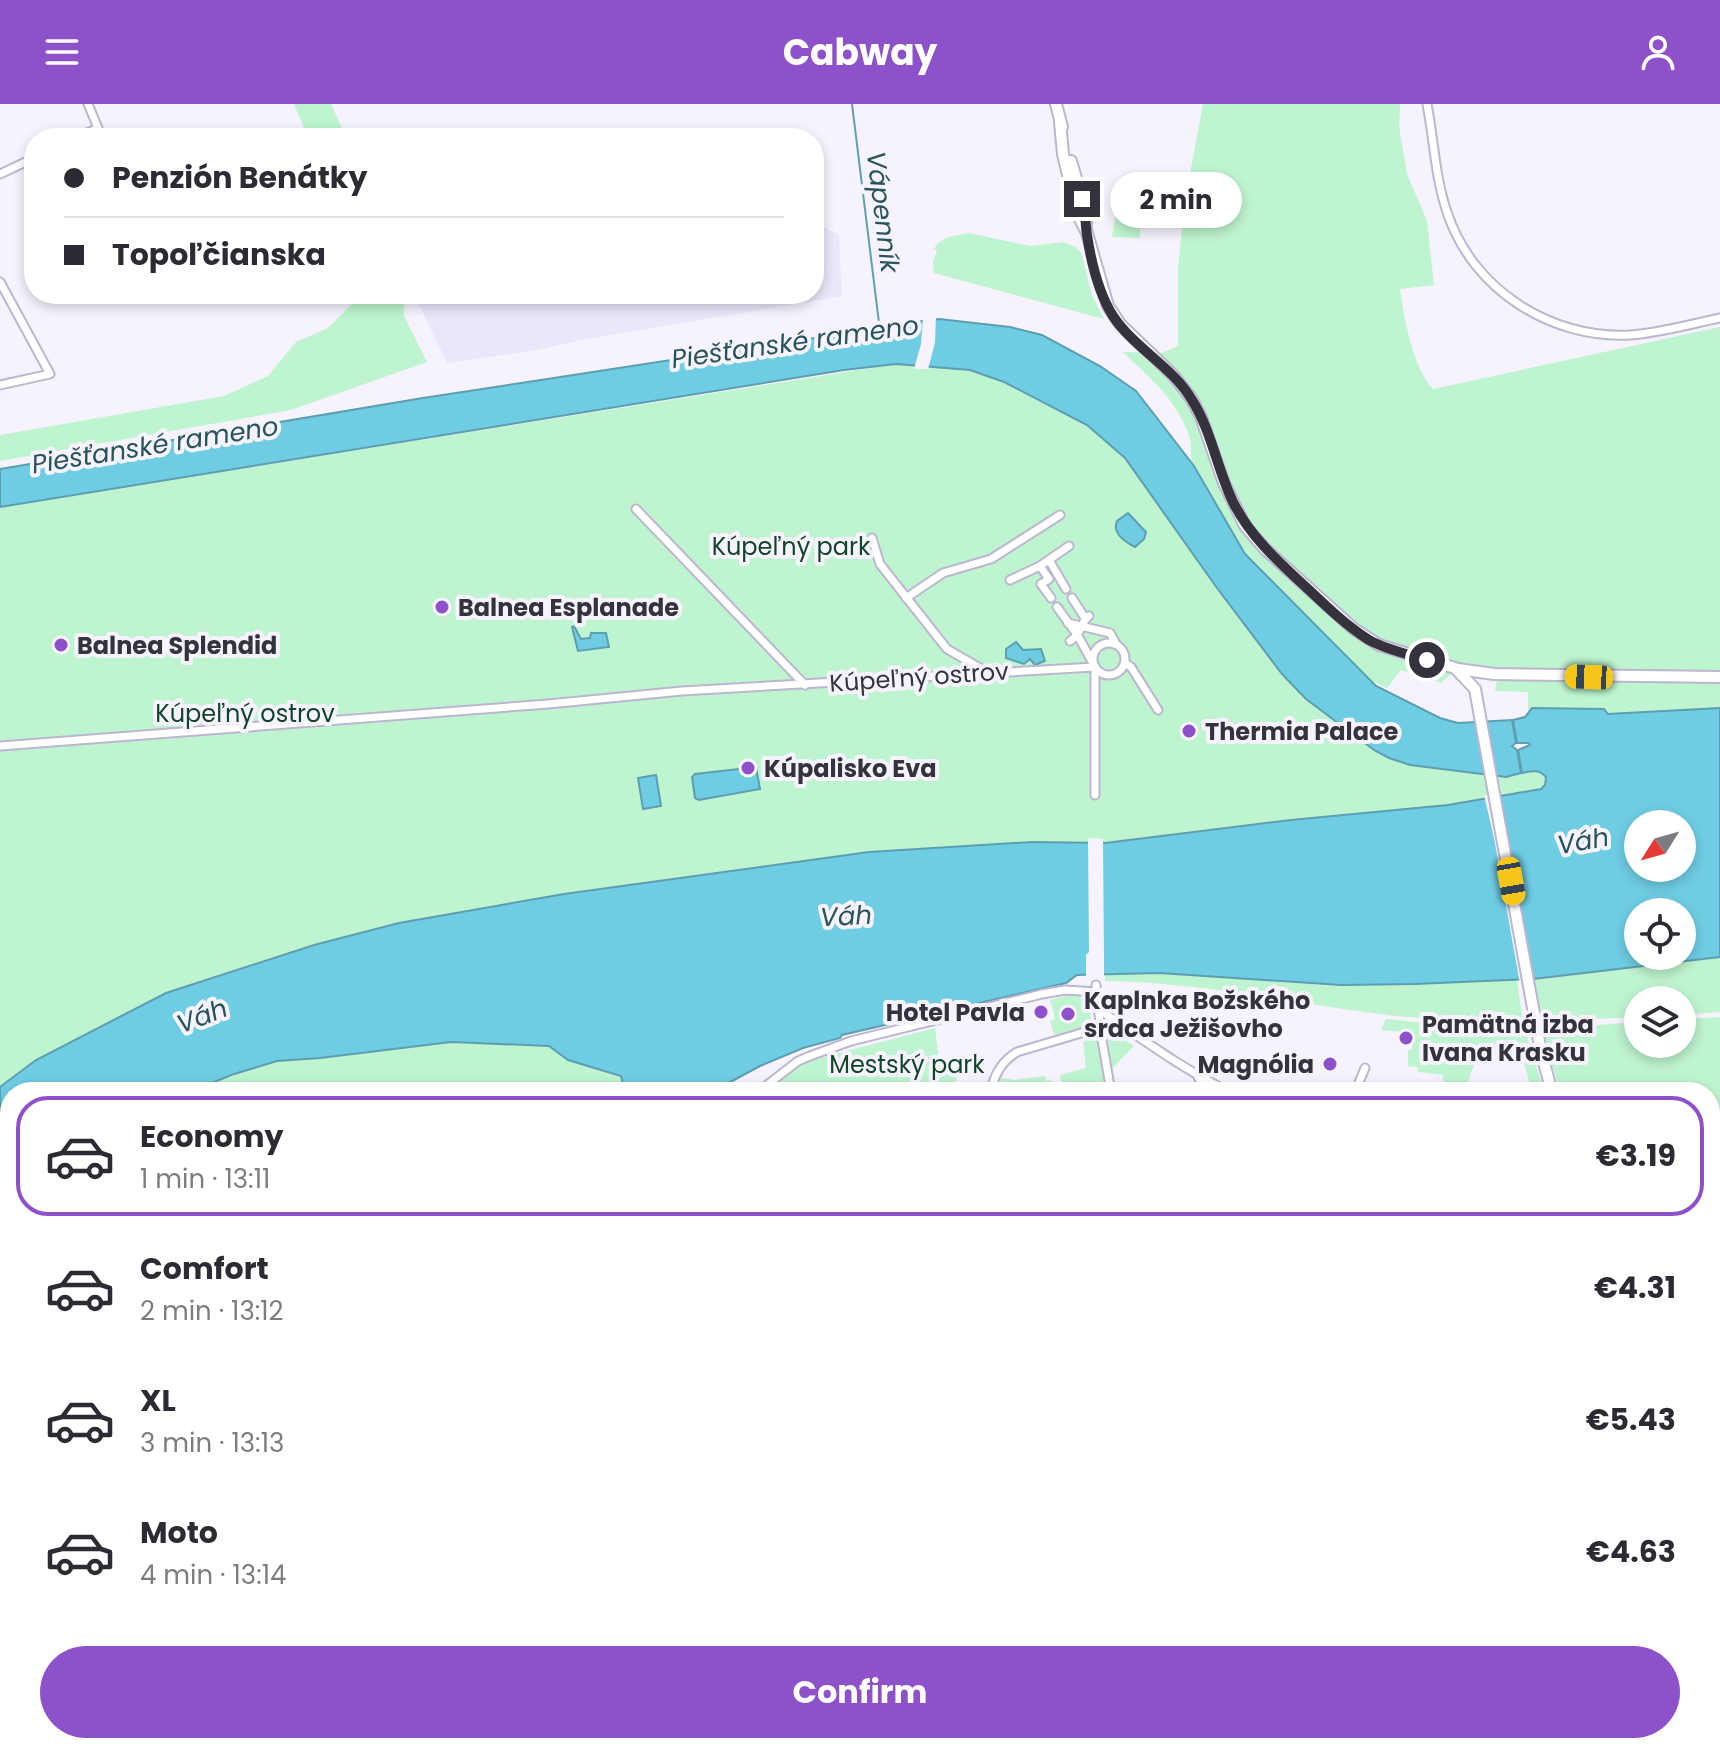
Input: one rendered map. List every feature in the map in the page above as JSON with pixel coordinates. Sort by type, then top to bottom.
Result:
[{"type":"main road","points":[[1056,104],[1063,154],[1077,213],[1087,233],[1101,291],[1113,316],[1173,375],[1191,398],[1228,491],[1254,537],[1338,616],[1379,645],[1455,668],[1494,674],[1720,677]]},
{"type":"main road","points":[[1455,668],[1475,689],[1481,710],[1550,1082]]},
{"type":"main road","points":[[1475,689],[1494,674]]},
{"type":"street","points":[[88,104],[98,128]]},
{"type":"street","points":[[1427,104],[1438,181],[1448,215],[1481,273],[1511,301],[1552,324],[1596,334],[1632,335],[1720,318]]},
{"type":"street","points":[[0,174],[24,163]]},
{"type":"street","points":[[0,282],[50,374],[0,385]]},
{"type":"street","points":[[636,509],[805,685]]},
{"type":"street","points":[[906,598],[943,573],[991,559],[1060,515]]},
{"type":"street","points":[[872,538],[880,564],[947,649],[987,672]]},
{"type":"street","points":[[1010,580],[1036,568],[1069,546]]},
{"type":"street","points":[[1049,560],[1066,589]]},
{"type":"street","points":[[1036,568],[1049,579]]},
{"type":"street","points":[[1036,568],[1041,584],[1051,598]]},
{"type":"street","points":[[1041,584],[1057,573]]},
{"type":"street","points":[[1057,607],[1095,667],[1109,675],[1119,672],[1125,663],[1125,654],[1114,635],[1086,620],[1072,598]]},
{"type":"street","points":[[1068,623],[1086,620]]},
{"type":"street","points":[[1070,641],[1078,636],[1086,620]]},
{"type":"street","points":[[1094,791],[1093,657],[1097,648],[1114,635]]},
{"type":"street","points":[[1125,663],[1131,667],[1158,710]]},
{"type":"street","name":"Kúpeľný ostrov","points":[[0,746],[682,691],[1095,667]]},
{"type":"street","points":[[771,1082],[798,1061],[851,1041],[1042,994],[1097,988],[1110,1082]]},
{"type":"street","points":[[1098,1009],[1208,1082]]},
{"type":"street","points":[[1102,1026],[1109,1016]]},
{"type":"street","points":[[993,1082],[1005,1060],[1017,1052],[1102,1026],[1131,1033]]},
{"type":"street","points":[[1359,1082],[1365,1068]]},
{"type":"street","points":[[1197,1075],[1201,1082]]},
{"type":"shaded area","points":[[824,227],[839,235],[842,296],[824,299]]},
{"type":"shaded area","points":[[419,304],[795,304],[537,350],[447,363]]},
{"type":"green space","points":[[294,104],[331,104],[342,128],[304,128]]},
{"type":"green space","points":[[1203,104],[1400,104],[1399,126],[1407,174],[1427,221],[1434,285],[1400,289],[1415,356],[1433,389],[1720,327],[1720,708],[1607,714],[1604,709],[1532,708],[1528,715],[1528,692],[1495,691],[1498,674],[1458,668],[1441,683],[1401,670],[1387,688],[1362,674],[1334,651],[1275,590],[1223,521],[1204,489],[1192,463],[1188,433],[1175,407],[1123,352],[1161,353],[1178,346],[1178,268],[1185,200]]},
{"type":"green space","points":[[1117,208],[1141,210],[1140,238],[1112,237]]},
{"type":"green space","points":[[969,233],[1030,246],[1064,242],[1077,248],[1082,255],[1092,295],[1104,319],[934,273],[933,262],[937,251],[934,249],[940,241]]},
{"type":"green space","points":[[352,304],[404,304],[404,316],[427,362],[291,410],[0,461],[0,435],[224,396],[268,376],[296,342],[328,328]]},
{"type":"green space","name":"Kúpeľný ostrov","points":[[896,364],[983,373],[1087,425],[1125,458],[1282,674],[1306,699],[1374,750],[1410,765],[1501,776],[1537,772],[1546,777],[1545,785],[1541,789],[1448,805],[1105,843],[1032,842],[869,852],[564,894],[399,923],[314,945],[166,993],[36,1060],[7,1082],[0,1082],[0,507]]},
{"type":"green space","points":[[1720,957],[1720,1012],[1696,1014],[1696,986],[1624,986],[1624,1018],[1548,1021],[1541,1018],[1533,979],[1624,968],[1696,970],[1696,960]]},
{"type":"green space","points":[[1105,972],[1341,985],[1517,980],[1523,1021],[1417,1018],[1365,1012],[1210,989],[1105,981]]},
{"type":"green space","points":[[1077,993],[1088,997],[1092,1025],[1054,1035],[1050,1021],[1055,1019],[1050,1000]]},
{"type":"green space","points":[[1720,1017],[1720,1082],[1558,1082],[1544,1029],[1624,1023],[1624,1058],[1696,1058],[1696,1018]]},
{"type":"green space","points":[[1386,1019],[1459,1027],[1498,1027],[1527,1036],[1541,1082],[1529,1082],[1522,1056],[1515,1052],[1480,1059],[1469,1082],[1443,1082],[1443,1075],[1418,1072],[1417,1067],[1408,1066],[1413,1033],[1381,1030]]},
{"type":"green space","name":"Mestský park","points":[[935,1028],[940,1066],[958,1065],[956,1082],[774,1082],[800,1063]]},
{"type":"green space","points":[[1107,1035],[1118,1036],[1134,1046],[1112,1069]]},
{"type":"green space","points":[[1096,1037],[1106,1082],[1061,1082],[1060,1075],[1086,1068],[1083,1042]]},
{"type":"green space","points":[[451,1042],[549,1046],[565,1057],[624,1080],[215,1082],[277,1061]]},
{"type":"green space","points":[[1045,1076],[1046,1081],[1052,1082],[1000,1082],[1001,1078],[1014,1080]]},
{"type":"water","name":"Piešťanské rameno","points":[[939,319],[1010,327],[1042,335],[1100,366],[1136,391],[1194,466],[1245,554],[1376,686],[1440,718],[1458,723],[1512,720],[1516,743],[1512,746],[1517,750],[1521,773],[1506,777],[1410,765],[1374,750],[1306,699],[1282,674],[1125,458],[1087,425],[1004,382],[970,370],[896,364],[844,370],[0,507],[0,469],[423,398],[873,329],[879,323],[884,326]]},
{"type":"water","points":[[1128,513],[1146,532],[1144,539],[1135,547],[1124,540],[1116,529],[1117,521]]},
{"type":"water","points":[[574,626],[581,639],[590,638],[591,633],[606,633],[609,647],[578,651]]},
{"type":"water","points":[[1016,642],[1023,650],[1041,649],[1045,661],[1035,665],[1030,659],[1024,664],[1006,658],[1006,649]]},
{"type":"water","name":"Váh","points":[[1532,708],[1604,709],[1608,714],[1720,708],[1720,957],[1696,960],[1696,898],[1624,898],[1624,968],[1533,979],[1341,985],[1159,973],[1077,975],[1066,983],[842,1035],[760,1066],[730,1082],[622,1082],[621,1076],[568,1060],[549,1046],[451,1042],[277,1061],[215,1082],[7,1082],[36,1060],[166,993],[314,945],[399,923],[564,894],[869,852],[1032,842],[1105,843],[1448,805],[1541,789],[1545,785],[1546,777],[1543,774],[1535,771],[1522,773],[1518,750],[1530,745],[1517,743],[1513,720],[1525,717]]},
{"type":"water","points":[[756,767],[760,789],[699,800],[695,798],[692,777],[695,774]]},
{"type":"water","points":[[656,775],[661,806],[643,809],[638,778]]},
{"type":"pier","points":[[936,315],[935,343],[928,369],[914,369],[921,344],[923,317]]},
{"type":"pier","points":[[1500,793],[1533,983],[1520,984],[1484,795]]},
{"type":"pier","points":[[1088,838],[1103,839],[1104,976],[1086,978],[1086,955],[1089,952]]},
{"type":"waterway","name":"Vápenník","points":[[852,104],[879,323]]},
{"type":"place","name":"Balnea Esplanade","points":[[442,607]]},
{"type":"place","name":"Balnea Splendid","points":[[61,645]]},
{"type":"place","name":"Thermia Palace","points":[[1189,731]]},
{"type":"place","name":"Kúpalisko Eva","points":[[748,768]]},
{"type":"place","name":"Hotel Pavla","points":[[1041,1012]]},
{"type":"place","name":"Kaplnka Božského srdca Ježišovho","points":[[1068,1014]]},
{"type":"place","name":"Pamätná izba Ivana Krasku","points":[[1406,1038]]},
{"type":"place","name":"Magnólia","points":[[1330,1064]]},
{"type":"route","points":[[1082,199],[1101,291],[1108,306],[1120,324],[1173,375],[1191,398],[1208,434],[1224,483],[1245,526],[1265,549],[1338,616],[1367,638],[1379,645],[1427,660]]},
{"type":"park label","name":"Kúpeľný park","points":[[791,546]]}]
